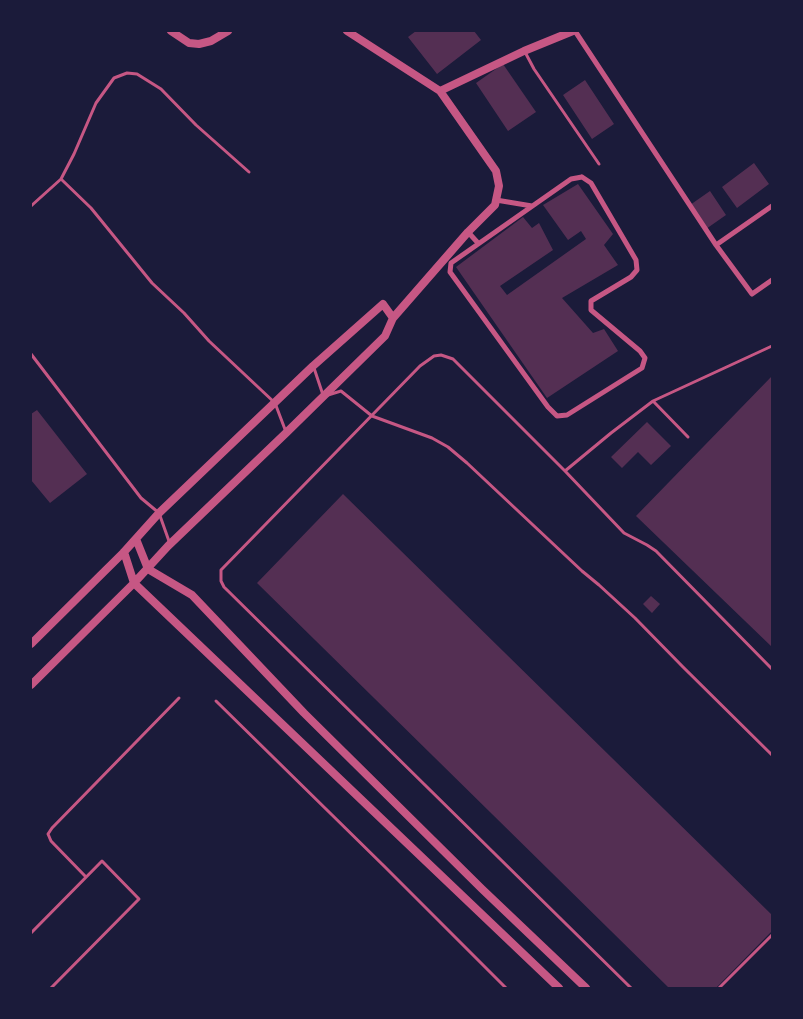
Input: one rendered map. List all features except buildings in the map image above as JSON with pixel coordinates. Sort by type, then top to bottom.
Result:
[{"type":"street","points":[[171,31],[189,43],[199,44],[211,41],[228,31]]},
{"type":"street","points":[[31,685],[134,584],[170,544],[385,336],[393,318],[468,232],[495,205],[499,186],[496,171],[440,91],[347,31]]},
{"type":"street","points":[[440,91],[524,50],[574,31],[716,245],[752,294],[772,280]]},
{"type":"street","points":[[582,177],[591,183],[636,260],[637,270],[631,277],[591,301],[591,310],[640,351],[645,358],[642,368],[567,416],[557,416],[548,407],[450,272],[451,262],[532,206],[571,179],[582,177]]},
{"type":"street","points":[[496,200],[532,206]]},
{"type":"street","points":[[716,245],[772,206]]},
{"type":"street","points":[[468,232],[478,243]]},
{"type":"street","points":[[31,644],[124,552],[159,513],[313,366],[383,304],[393,318]]},
{"type":"street","points":[[136,539],[148,569],[192,595],[304,713],[482,889],[586,988]]},
{"type":"street","points":[[124,552],[134,584],[559,988]]},
{"type":"lane","points":[[524,50],[534,69],[599,164]]},
{"type":"lane","points":[[31,206],[61,179],[96,103],[114,78],[128,73],[137,74],[161,89],[249,172]]},
{"type":"lane","points":[[61,179],[91,208],[152,283],[184,313],[209,341],[275,403],[286,433]]},
{"type":"lane","points":[[565,471],[653,401],[772,346]]},
{"type":"lane","points":[[31,354],[141,498],[159,513],[170,544]]},
{"type":"lane","points":[[631,988],[224,587],[221,581],[221,570],[420,366],[434,356],[441,355],[453,359],[624,533],[656,551],[772,669]]},
{"type":"lane","points":[[313,366],[324,396],[341,391],[372,416],[432,438],[448,447],[467,463],[582,571],[636,618],[772,755]]},
{"type":"lane","points":[[653,401],[688,437]]},
{"type":"lane","points":[[86,877],[52,841],[48,834],[179,698]]},
{"type":"lane","points":[[216,701],[506,988]]},
{"type":"lane","points":[[31,933],[102,861],[139,899],[51,988]]},
{"type":"lane","points":[[719,988],[772,935]]}]
